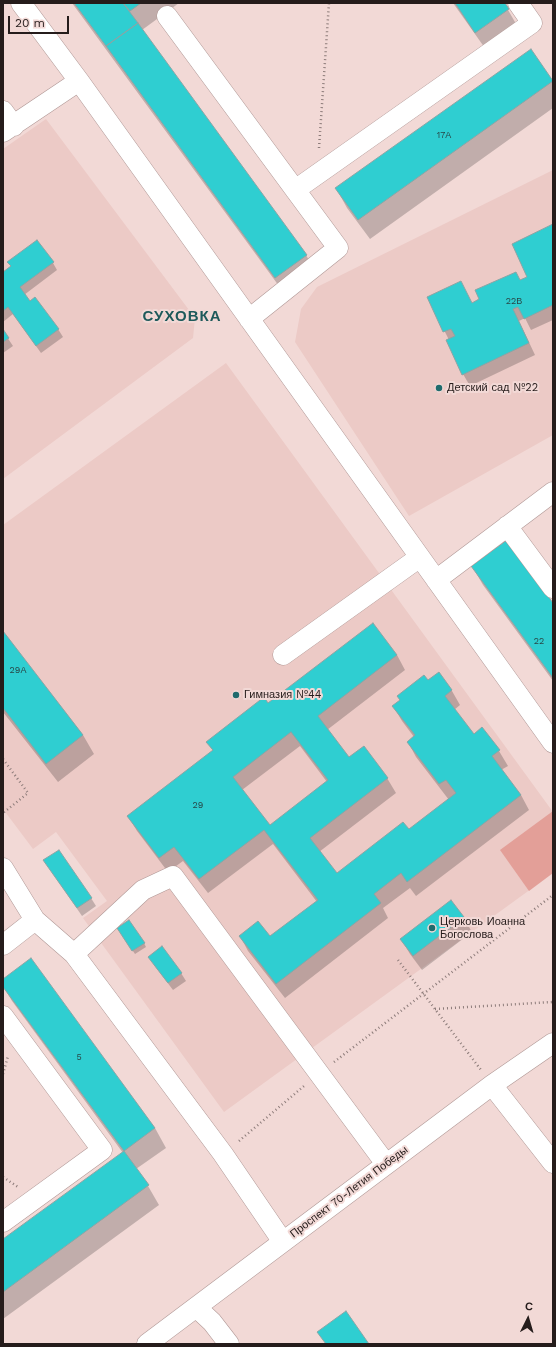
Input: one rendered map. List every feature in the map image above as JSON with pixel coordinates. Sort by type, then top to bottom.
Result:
[{"type":"street","points":[[21,3],[79,81],[553,743]]},
{"type":"street","points":[[295,190],[532,23],[518,3]]},
{"type":"street","points":[[166,16],[338,248],[249,319]]},
{"type":"street","points":[[7,123],[79,81]]},
{"type":"street","points":[[436,580],[553,492]]},
{"type":"street","points":[[507,526],[553,588]]},
{"type":"street","points":[[283,655],[420,557]]},
{"type":"street","points":[[3,868],[35,920],[74,954],[223,1154],[283,1242]]},
{"type":"street","points":[[74,954],[143,890],[173,876],[386,1164]]},
{"type":"street","points":[[3,945],[35,920]]},
{"type":"street","points":[[3,1016],[102,1150],[3,1222]]},
{"type":"street","name":"Проспект 70-Летия Победы","points":[[151,1343],[196,1307],[492,1085],[552,1046]]},
{"type":"street","points":[[492,1085],[553,1163]]},
{"type":"street","points":[[196,1307],[212,1322],[229,1344]]},
{"type":"path","points":[[317,174],[329,3]]},
{"type":"path","points":[[3,759],[28,793],[3,813]]},
{"type":"path","points":[[223,1154],[319,1074],[553,895]]},
{"type":"path","points":[[398,960],[492,1085]]},
{"type":"path","points":[[434,1009],[553,1002]]},
{"type":"shaded area","points":[[46,119],[195,318],[193,338],[3,479],[3,149]]},
{"type":"shaded area","name":"Детский сад №22","points":[[553,170],[553,435],[409,516],[295,342],[301,309],[317,287]]},
{"type":"shaded area","name":"Гимназия №44","points":[[226,363],[553,812],[553,873],[224,1112],[83,918],[107,901],[56,832],[33,849],[3,809],[3,525]]},
{"type":"shaded area","points":[[553,811],[553,873],[529,891],[500,850]]},
{"type":"building","points":[[74,3],[123,3],[138,23],[106,46]]},
{"type":"building","points":[[123,3],[141,3],[130,11]]},
{"type":"building","points":[[455,3],[505,3],[509,9],[475,33]]},
{"type":"building","points":[[138,23],[307,255],[275,278],[106,46]]},
{"type":"building","points":[[531,49],[553,81],[358,220],[335,188]]},
{"type":"building","points":[[553,224],[553,305],[524,319],[518,307],[513,309],[529,343],[462,375],[446,340],[455,336],[451,329],[443,332],[427,297],[461,281],[472,303],[479,299],[475,290],[516,272],[520,280],[527,277],[512,244]]},
{"type":"building","points":[[37,240],[54,262],[20,287],[30,301],[35,297],[59,329],[36,346],[8,307],[3,311],[3,272],[11,266],[7,262]]},
{"type":"building","points":[[3,329],[9,338],[3,342]]},
{"type":"building","points":[[507,540],[553,603],[553,678],[471,566]]},
{"type":"building","points":[[373,623],[397,655],[318,716],[349,757],[364,746],[388,778],[310,838],[337,873],[403,822],[409,829],[456,793],[446,780],[439,784],[407,742],[415,735],[392,706],[400,700],[397,696],[424,675],[428,680],[439,672],[452,690],[445,696],[474,734],[482,727],[500,750],[492,756],[521,795],[407,882],[401,873],[374,894],[381,903],[276,984],[239,936],[258,921],[270,936],[318,900],[264,830],[199,879],[174,847],[159,858],[127,816],[213,750],[206,742],[264,697],[268,703]],"holes":[[[291,732],[328,780],[270,825],[233,777]]]},
{"type":"building","points":[[3,631],[83,735],[46,764],[3,708]]},
{"type":"building","points":[[59,850],[92,898],[77,908],[43,860]]},
{"type":"building","name":"Церковь Иоанна Богослова","points":[[451,900],[464,917],[413,956],[400,939]]},
{"type":"building","points":[[129,920],[145,943],[132,951],[117,928]]},
{"type":"building","points":[[162,946],[182,973],[168,983],[148,957]]},
{"type":"building","points":[[31,958],[155,1128],[124,1151],[3,987],[3,979]]},
{"type":"building","points":[[124,1151],[149,1185],[3,1292],[3,1239]]},
{"type":"building","points":[[346,1311],[369,1344],[326,1344],[317,1332]]},
{"type":"place","name":"Детский сад №22","points":[[439,388]]},
{"type":"place","name":"Гимназия №44","points":[[236,695]]},
{"type":"place","name":"Церковь Иоанна Богослова","points":[[432,928]]},
{"type":"district","name":"СУХОВКА","points":[[182,317]]}]
